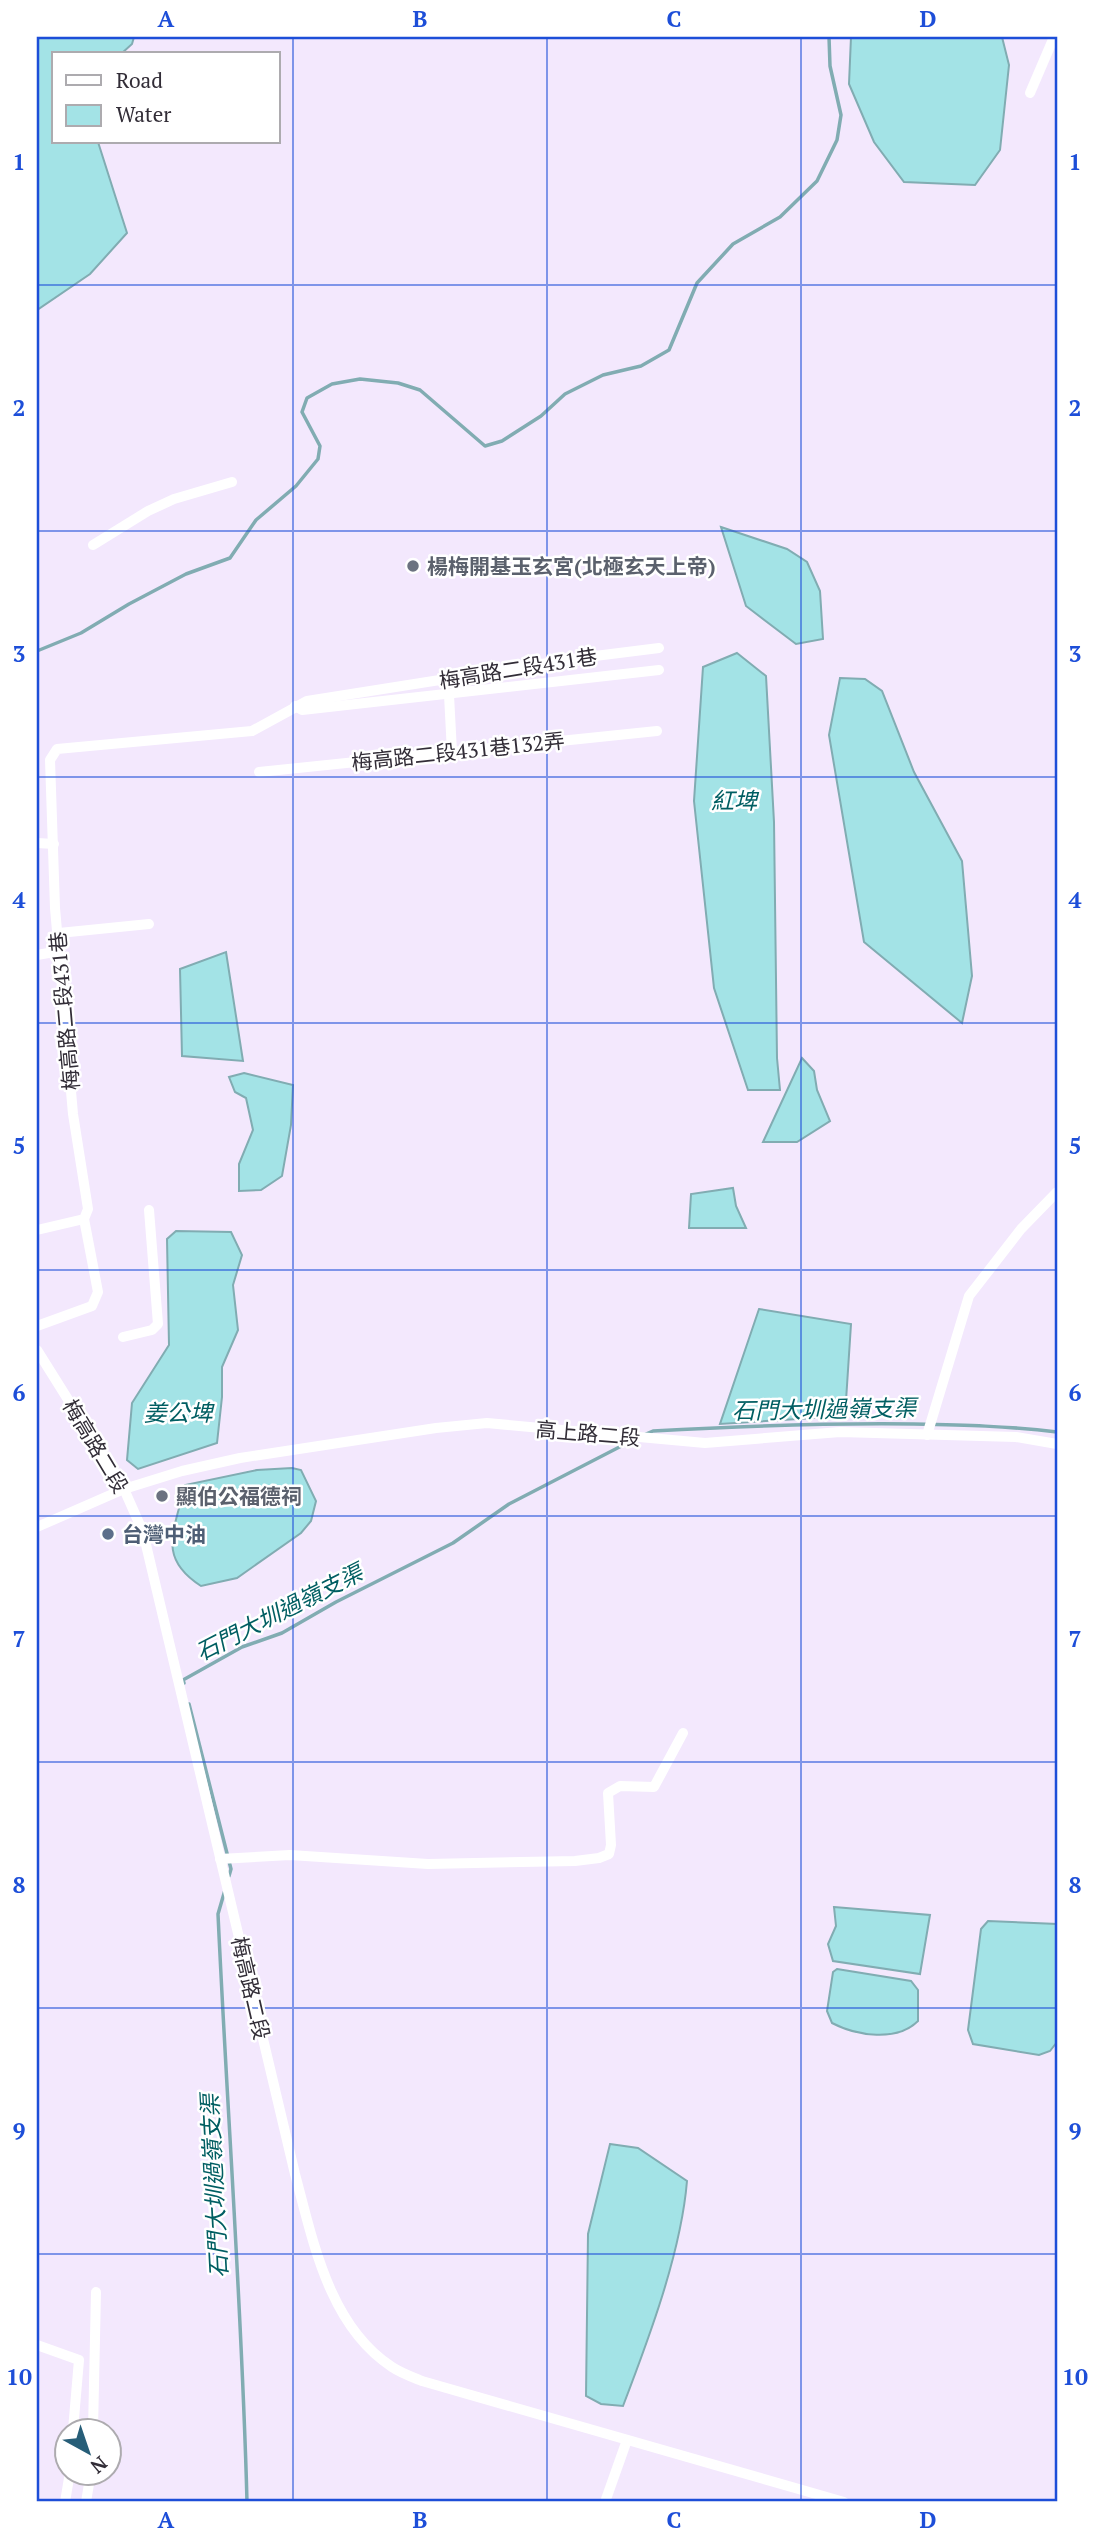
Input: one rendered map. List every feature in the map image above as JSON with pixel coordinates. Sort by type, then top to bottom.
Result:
[{"type":"street","points":[[1030,93],[1054,37]]},
{"type":"street","points":[[93,545],[148,511],[174,499],[232,482]]},
{"type":"street","name":"梅高路二段431巷","points":[[37,1325],[92,1306],[98,1292],[83,1219],[88,1209],[73,1114],[55,896],[50,760],[57,749],[252,731],[307,701],[659,648]]},
{"type":"street","name":"梅高路二段431巷","points":[[295,706],[302,710],[659,670]]},
{"type":"street","points":[[449,695],[452,752]]},
{"type":"street","name":"梅高路二段431巷132弄","points":[[258,772],[657,732]]},
{"type":"street","points":[[37,843],[54,844]]},
{"type":"street","points":[[59,933],[149,924]]},
{"type":"street","points":[[37,955],[60,951]]},
{"type":"street","points":[[927,1433],[969,1296],[1021,1229],[1057,1192]]},
{"type":"street","points":[[122,1337],[152,1330],[158,1324],[149,1210]]},
{"type":"street","points":[[37,1230],[83,1219]]},
{"type":"street","name":"梅高路二段","points":[[37,1350],[124,1489],[143,1532],[295,2174],[320,2264],[349,2322],[367,2345],[392,2367],[422,2381],[844,2502]]},
{"type":"street","name":"高上路二段","points":[[37,1527],[124,1489],[182,1471],[240,1458],[436,1428],[487,1423],[705,1443],[841,1432],[1016,1437],[1057,1444]]},
{"type":"street","points":[[221,1859],[290,1855],[428,1864],[575,1861],[599,1858],[609,1854],[611,1845],[608,1793],[620,1786],[654,1787],[683,1733]]},
{"type":"street","points":[[93,2416],[96,2292]]},
{"type":"street","points":[[37,2345],[79,2360],[74,2416]]},
{"type":"street","points":[[605,2502],[627,2440]]},
{"type":"water","points":[[37,37],[134,37],[132,44],[123,52],[52,52],[52,144],[99,144],[127,233],[90,274],[37,310]]},
{"type":"water","points":[[851,37],[1002,37],[1009,65],[1000,150],[975,185],[904,182],[874,142],[849,84]]},
{"type":"water","points":[[721,527],[787,549],[807,562],[820,591],[823,639],[796,644],[746,606]]},
{"type":"water","name":"紅埤","points":[[737,653],[766,676],[774,822],[777,1058],[780,1090],[748,1090],[714,988],[694,801],[703,667]]},
{"type":"water","points":[[840,678],[865,679],[882,691],[914,772],[962,861],[972,976],[962,1023],[864,942],[829,735]]},
{"type":"water","points":[[226,952],[243,1061],[182,1056],[180,969]]},
{"type":"water","points":[[802,1058],[814,1071],[817,1090],[830,1121],[797,1142],[763,1142]]},
{"type":"water","points":[[244,1073],[293,1085],[291,1125],[282,1176],[261,1190],[239,1191],[239,1164],[253,1130],[246,1098],[235,1092],[229,1077]]},
{"type":"water","points":[[733,1188],[736,1206],[746,1228],[689,1228],[691,1194]]},
{"type":"water","name":"姜公埤","points":[[176,1231],[231,1232],[242,1255],[233,1285],[238,1330],[222,1367],[217,1443],[138,1469],[127,1460],[132,1403],[169,1345],[167,1239]]},
{"type":"water","points":[[759,1309],[851,1324],[845,1416],[720,1424]]},
{"type":"water","name":"姜公埤","points":[[257,1470],[301,1470],[316,1501],[311,1521],[301,1533],[237,1578],[201,1586],[187,1575],[178,1564],[172,1541],[185,1485]]},
{"type":"water","points":[[834,1907],[930,1915],[920,1974],[833,1961],[828,1944],[836,1926]]},
{"type":"water","points":[[988,1921],[1057,1924],[1057,2042],[1050,2051],[1039,2055],[973,2044],[968,2030],[981,1929]]},
{"type":"water","points":[[837,1969],[911,1981],[918,1990],[918,2021],[899,2032],[876,2035],[842,2028],[832,2023],[827,2011],[833,1972]]},
{"type":"water","points":[[610,2144],[638,2148],[687,2181],[684,2209],[671,2266],[623,2406],[601,2404],[586,2396],[588,2234]]},
{"type":"waterway","points":[[37,651],[81,633],[186,574],[230,558],[256,520],[296,486],[318,459],[320,446],[302,412],[307,398],[332,384],[360,379],[398,383],[420,390],[485,446],[502,441],[541,416],[565,394],[603,375],[641,366],[669,350],[697,283],[733,244],[780,217],[817,181],[837,140],[841,115],[830,66],[829,37]]},
{"type":"waterway","name":"石門大圳過嶺支渠","points":[[646,1434],[653,1431],[816,1424],[932,1424],[1057,1432]]},
{"type":"waterway","name":"石門大圳過嶺支渠","points":[[184,1683],[183,1680],[242,1647],[282,1633],[336,1602],[453,1543],[509,1504],[633,1440]]},
{"type":"waterway","name":"石門大圳過嶺支渠","points":[[189,1704],[231,1869],[229,1876]]},
{"type":"waterway","name":"石門大圳過嶺支渠","points":[[225,1890],[218,1914],[247,2502]]},
{"type":"place","name":"楊梅開基玉玄宮(北極玄天上帝)","points":[[413,566]]},
{"type":"place","name":"顯伯公福德祠","points":[[162,1496]]},
{"type":"place","name":"台灣中油","points":[[108,1534]]}]
